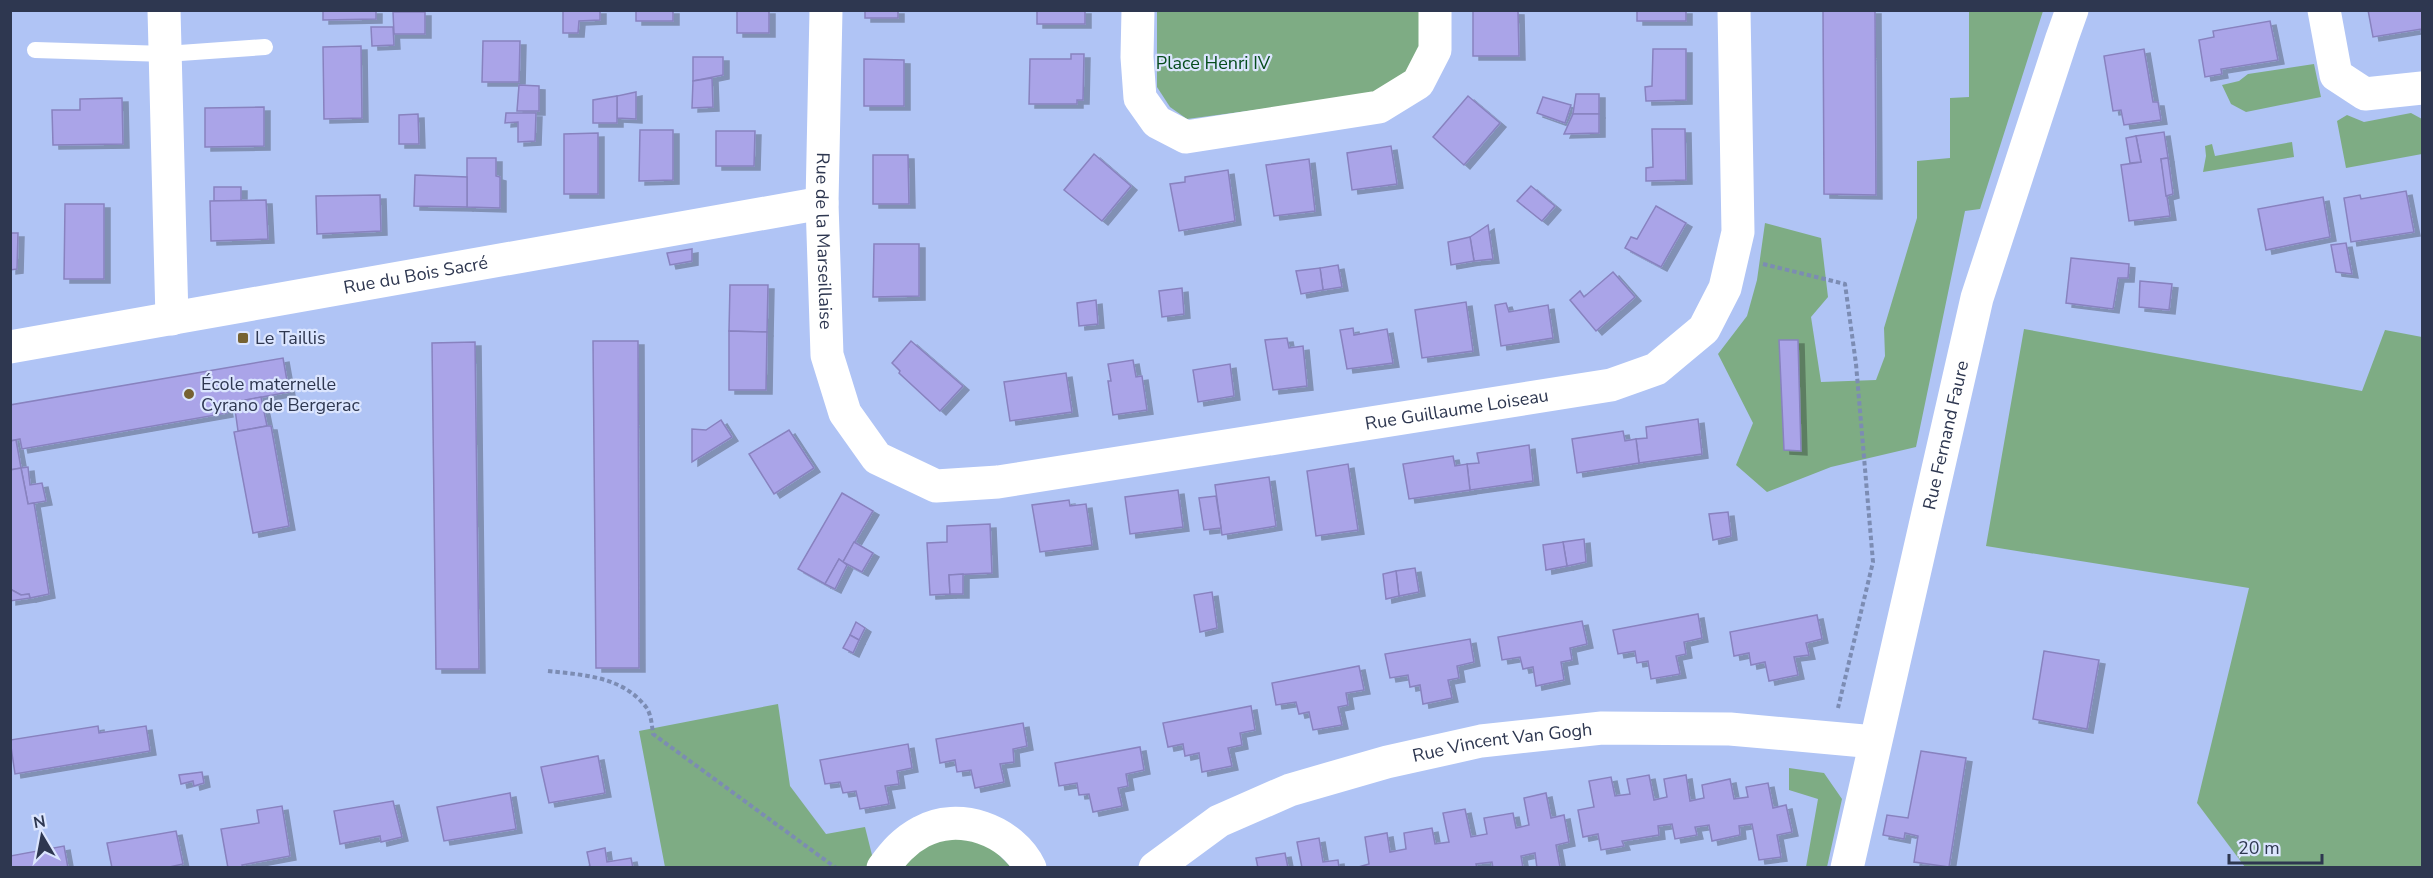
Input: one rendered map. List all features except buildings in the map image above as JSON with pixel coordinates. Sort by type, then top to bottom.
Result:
[{"type":"street","points":[[164,10],[172,319]]},
{"type":"street","name":"Rue de la Marseillaise","points":[[826,10],[822,203],[827,355],[845,413],[877,458]]},
{"type":"street","points":[[1137,10],[1140,99],[1157,122],[1186,137],[1379,107],[1418,83],[1435,50],[1435,10]]},
{"type":"street","name":"Rue Guillaume Loiseau","points":[[877,458],[936,486],[998,482],[1611,385],[1656,369],[1704,329],[1725,288],[1738,232],[1734,10]]},
{"type":"street","name":"Rue Fernand Faure","points":[[1847,867],[1977,298],[2072,10]]},
{"type":"street","points":[[2324,10],[2336,75],[2365,94],[2420,90]]},
{"type":"street","name":"Rue du Bois Sacré","points":[[10,346],[822,203]]},
{"type":"street","name":"Rue Vincent Van Gogh","points":[[1155,867],[1219,821],[1290,790],[1387,762],[1481,741],[1602,728],[1730,729],[1875,742]]},
{"type":"street","points":[[883,867],[898,847],[922,831],[951,824],[979,826],[1005,838],[1026,858],[1030,867]]},
{"type":"lane","points":[[35,50],[166,54],[265,47]]},
{"type":"path","points":[[1732,256],[1845,284],[1856,364],[1873,562],[1831,738]]},
{"type":"path","points":[[548,672],[601,677],[629,692],[648,708],[653,734],[836,867]]},
{"type":"green space","name":"Place Henri IV","points":[[1157,11],[1422,11],[1423,52],[1413,76],[1385,93],[1187,119],[1170,107],[1157,87]]},
{"type":"green space","points":[[1969,11],[2043,11],[1980,209],[1965,211],[1916,447],[1831,467],[1767,492],[1736,465],[1753,423],[1718,354],[1747,316],[1757,280],[1765,223],[1821,238],[1828,297],[1811,317],[1821,382],[1876,380],[1885,356],[1884,328],[1917,218],[1917,161],[1950,158],[1950,98],[1969,97]]},
{"type":"green space","points":[[2314,64],[2321,97],[2246,112],[2231,104],[2222,85],[2239,81],[2248,74]]},
{"type":"green space","points":[[2411,113],[2422,119],[2422,154],[2346,168],[2337,121],[2347,115],[2364,122]]},
{"type":"green space","points":[[2292,142],[2294,157],[2203,172],[2205,146],[2212,144],[2215,156]]},
{"type":"green space","points":[[2024,329],[2362,391],[2385,330],[2422,337],[2422,867],[2245,867],[2197,803],[2249,588],[1986,546]]},
{"type":"green space","points":[[778,704],[790,786],[826,834],[865,827],[873,859],[870,867],[665,867],[639,731]]},
{"type":"green space","points":[[1789,768],[1824,773],[1842,799],[1827,867],[1806,867],[1818,799],[1789,790]]},
{"type":"green space","points":[[954,835],[989,845],[1012,868],[895,868],[909,852]]},
{"type":"place","name":"Le Taillis","points":[[243,338]]},
{"type":"place","name":"École maternelle Cyrano de Bergerac","points":[[189,394]]}]
